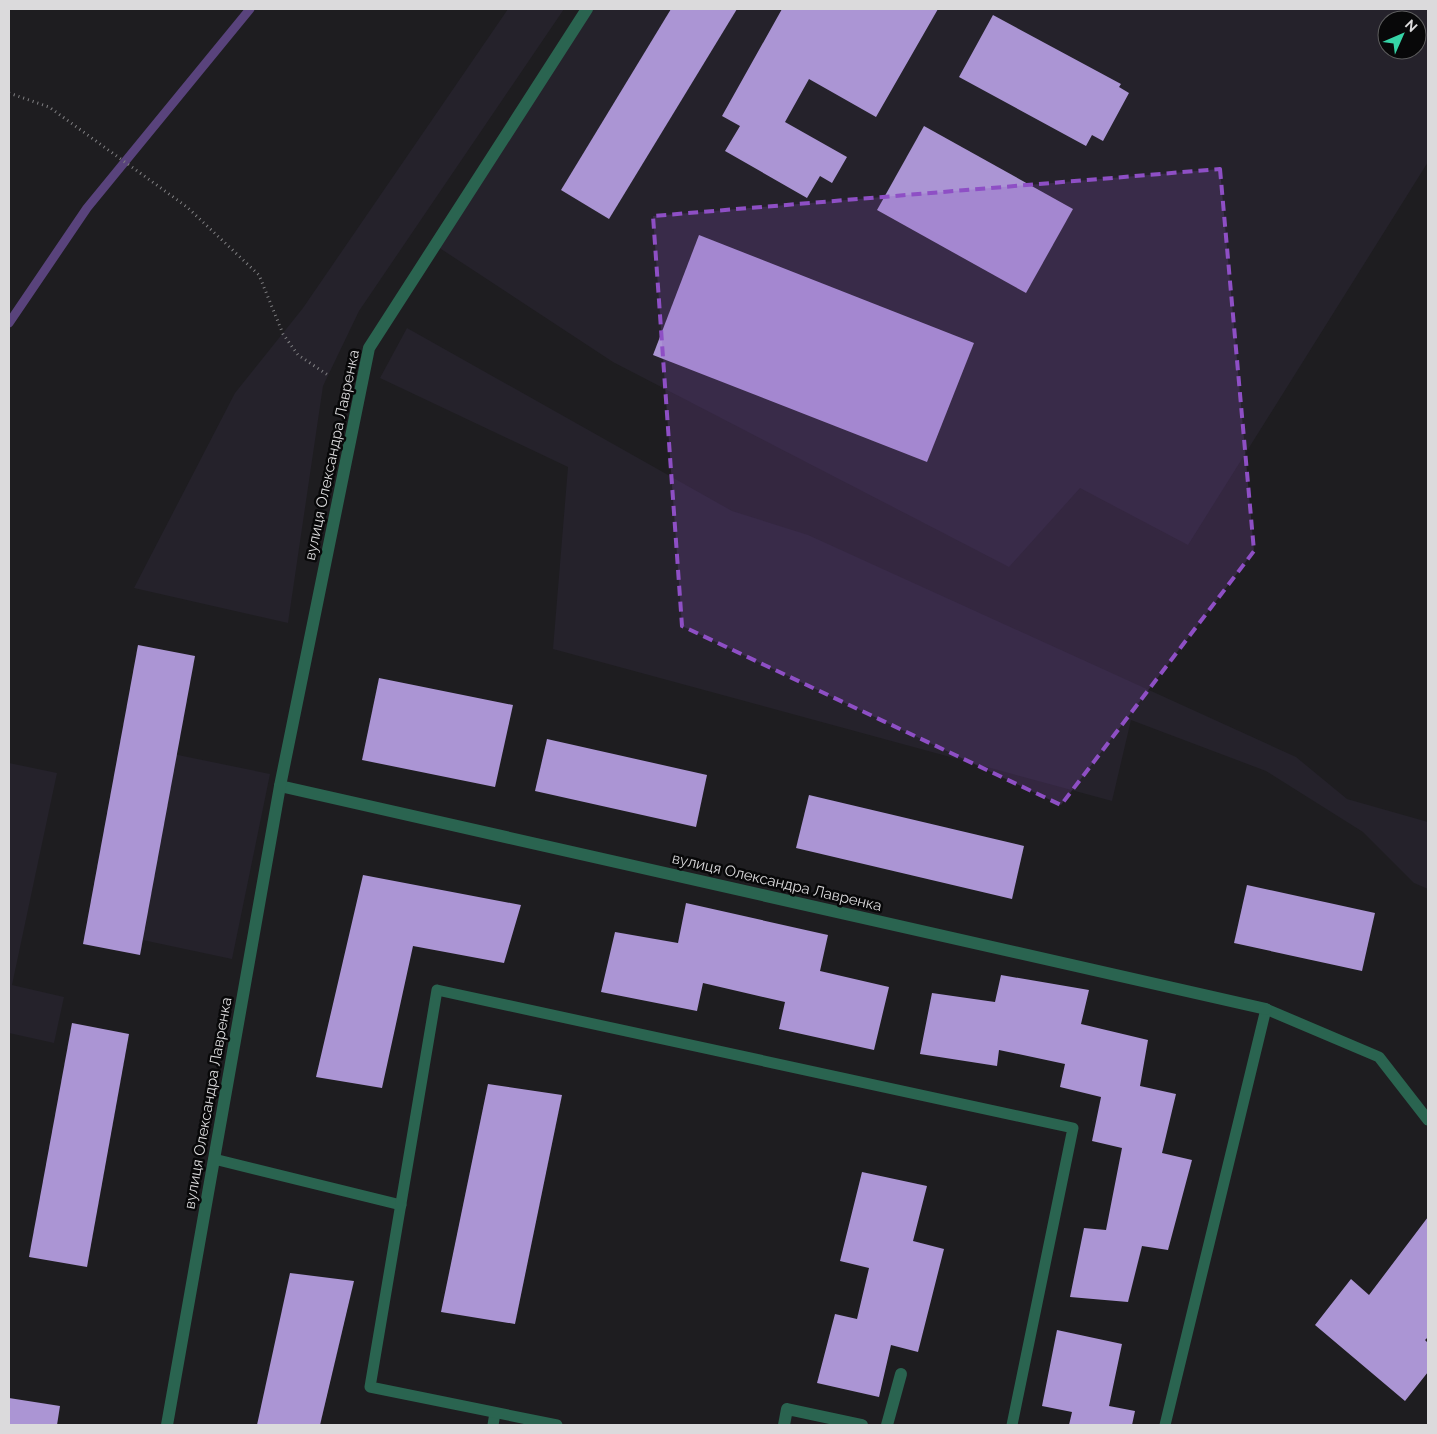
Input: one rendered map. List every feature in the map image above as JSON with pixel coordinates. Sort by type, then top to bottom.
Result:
[{"type":"street","name":"вулиця Олександра Лавренка","points":[[167,1425],[280,786],[369,348],[587,9]]},
{"type":"street","name":"вулиця Олександра Лавренка","points":[[280,786],[1266,1009]]},
{"type":"street","points":[[887,1425],[901,1374]]},
{"type":"street","points":[[784,1425],[787,1409],[862,1425]]},
{"type":"lane","points":[[557,1425],[370,1387],[437,990],[1073,1128],[1012,1425]]},
{"type":"lane","points":[[1165,1425],[1266,1009],[1379,1057],[1428,1120]]},
{"type":"lane","points":[[214,1159],[401,1205]]},
{"type":"lane","points":[[493,1425],[495,1413]]},
{"type":"path","points":[[9,93],[49,107],[187,207],[259,275],[282,334],[298,356],[328,375]]},
{"type":"highlighted area","points":[[1220,169],[1254,551],[1061,805],[682,626],[653,216]]},
{"type":"shaded area","points":[[508,9],[564,9],[359,311],[323,386],[288,623],[134,588],[235,393],[303,308]]},
{"type":"shaded area","points":[[587,9],[1428,9],[1428,162],[1188,545],[1080,488],[1009,567],[613,362],[435,245]]},
{"type":"shaded area","points":[[407,328],[732,511],[808,535],[1296,757],[1347,799],[1428,822],[1428,889],[1414,883],[1363,832],[1266,771],[1131,720],[1112,801],[553,649],[568,467],[380,378]]},
{"type":"shaded area","points":[[120,743],[270,774],[232,959],[86,928]]},
{"type":"shaded area","points":[[9,763],[57,773],[12,985],[64,997],[54,1043],[9,1033]]},
{"type":"building","points":[[671,9],[737,9],[609,219],[561,190]]},
{"type":"building","points":[[782,9],[938,9],[876,117],[809,79],[785,122],[847,157],[832,183],[820,176],[807,198],[725,151],[740,126],[722,116]]},
{"type":"building","points":[[993,15],[1121,84],[1119,87],[1129,93],[1103,141],[1092,135],[1086,146],[959,77]]},
{"type":"building","points":[[924,126],[1073,209],[1026,293],[877,210]]},
{"type":"building","points":[[699,235],[974,343],[927,462],[653,355]]},
{"type":"building","points":[[138,645],[195,656],[140,955],[83,944]]},
{"type":"building","points":[[379,678],[513,705],[495,787],[362,760]]},
{"type":"building","points":[[547,739],[707,775],[696,827],[535,791]]},
{"type":"building","points":[[809,795],[1024,846],[1012,899],[796,848]]},
{"type":"building","points":[[363,875],[521,905],[504,963],[413,946],[382,1088],[316,1077]]},
{"type":"building","points":[[1247,885],[1375,913],[1362,971],[1234,943]]},
{"type":"building","points":[[686,903],[828,935],[820,971],[889,987],[874,1050],[779,1029],[785,1002],[703,983],[697,1011],[601,992],[615,932],[678,943]]},
{"type":"building","points":[[1001,975],[1089,990],[1081,1024],[1148,1040],[1140,1086],[1176,1094],[1162,1153],[1192,1160],[1168,1250],[1142,1246],[1128,1302],[1070,1297],[1084,1228],[1106,1230],[1122,1148],[1092,1141],[1101,1097],[1060,1087],[1065,1064],[999,1050],[997,1066],[920,1054],[932,993],[995,1002]]},
{"type":"building","points":[[72,1023],[129,1034],[87,1267],[29,1257]]},
{"type":"building","points":[[488,1084],[562,1095],[515,1324],[441,1312]]},
{"type":"building","points":[[862,1172],[927,1186],[913,1241],[944,1249],[918,1352],[891,1345],[879,1397],[817,1383],[835,1314],[857,1319],[869,1268],[840,1261]]},
{"type":"building","points":[[1428,1217],[1428,1337],[1425,1340],[1428,1343],[1428,1372],[1405,1401],[1315,1325],[1351,1279],[1369,1295]]},
{"type":"building","points":[[290,1273],[354,1281],[320,1425],[257,1425]]},
{"type":"building","points":[[1057,1330],[1122,1344],[1109,1406],[1135,1411],[1132,1425],[1069,1425],[1072,1412],[1042,1406]]},
{"type":"building","points":[[9,1398],[60,1406],[57,1425],[9,1425]]},
{"type":"waterway","points":[[9,323],[87,208],[250,9]]}]
